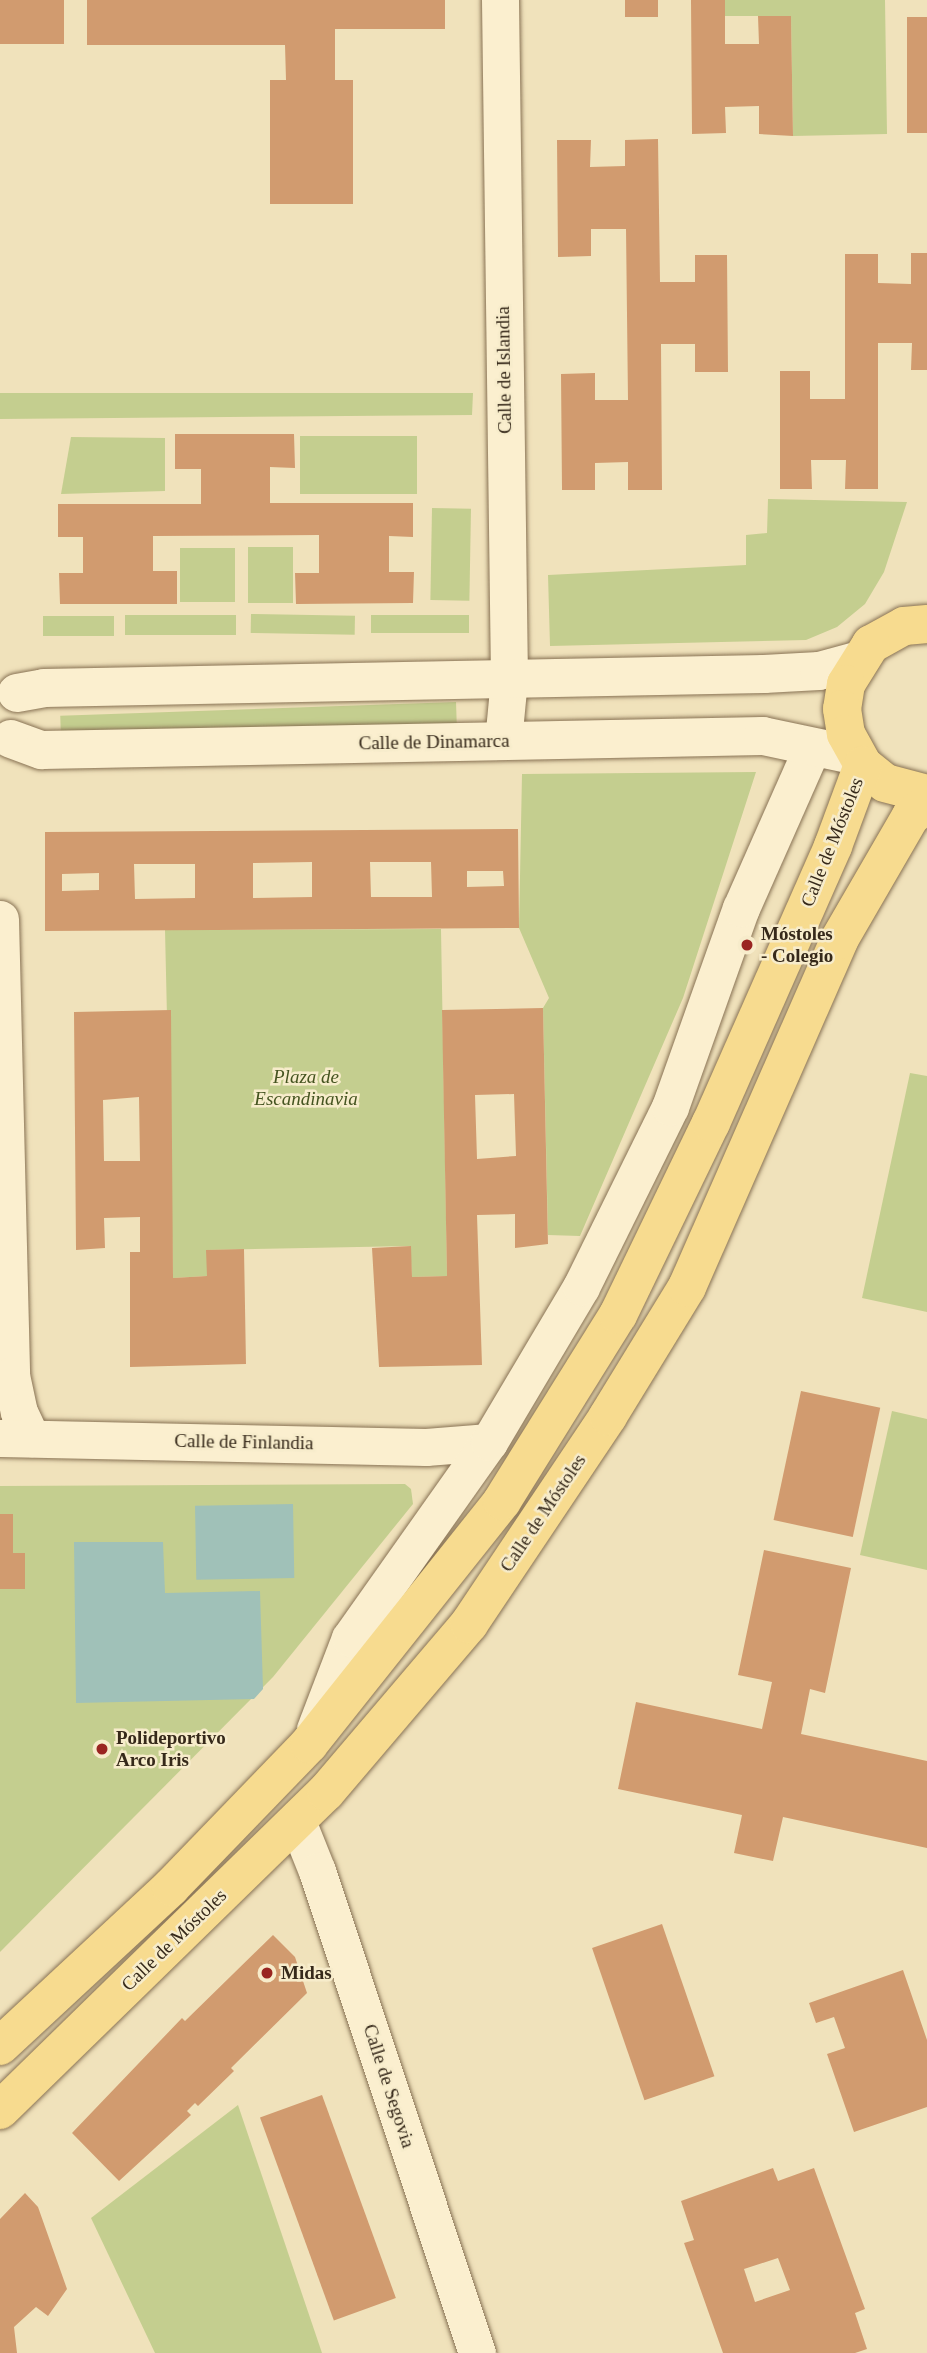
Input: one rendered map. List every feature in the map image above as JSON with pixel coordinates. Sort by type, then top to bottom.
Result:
[{"type":"main road","points":[[919,616],[871,644],[857,661],[846,684],[842,709],[846,734],[860,761],[885,783],[927,794]]},
{"type":"main road","name":"Calle de Móstoles","points":[[0,2046],[171,1886],[309,1744],[502,1502],[618,1315],[716,1111],[833,846],[860,761]]},
{"type":"main road","name":"Calle de Móstoles","points":[[0,2110],[297,1821],[469,1624],[608,1416],[687,1287],[839,940],[911,816],[927,804]]},
{"type":"street","name":"Calle de Islandia","points":[[499,0],[509,679],[503,741]]},
{"type":"street","points":[[5,740],[25,717],[8,689],[819,671],[857,661]]},
{"type":"street","name":"Calle de Dinamarca","points":[[5,740],[42,750],[763,736],[860,761]]},
{"type":"street","name":"Calle de Móstoles","points":[[309,1744],[350,1638],[488,1442],[581,1287],[670,1107],[741,908],[812,748]]},
{"type":"street","points":[[0,919],[11,1375],[19,1412],[16,1438]]},
{"type":"street","name":"Calle de Finlandia","points":[[16,1438],[426,1447],[488,1442]]},
{"type":"street","name":"Calle de Segovia","points":[[297,1821],[317,1871],[477,2353]]},
{"type":"green space","points":[[725,0],[885,0],[887,134],[793,136],[791,16],[725,16]]},
{"type":"green space","points":[[0,393],[473,393],[472,415],[0,419]]},
{"type":"green space","points":[[300,436],[417,436],[417,494],[300,494]]},
{"type":"green space","points":[[71,437],[165,438],[165,491],[61,494]]},
{"type":"green space","points":[[768,499],[907,502],[884,572],[865,604],[837,627],[806,640],[550,646],[548,575],[746,565],[746,535],[767,533]]},
{"type":"green space","points":[[432,508],[471,509],[469,601],[430,600]]},
{"type":"green space","points":[[248,547],[293,547],[293,603],[248,603]]},
{"type":"green space","points":[[180,548],[235,548],[235,602],[180,602]]},
{"type":"green space","points":[[251,614],[355,616],[355,635],[251,633]]},
{"type":"green space","points":[[125,615],[236,615],[236,635],[125,635]]},
{"type":"green space","points":[[371,615],[469,615],[469,633],[371,633]]},
{"type":"green space","points":[[43,616],[114,616],[114,636],[43,636]]},
{"type":"green space","points":[[456,702],[457,726],[61,740],[60,716]]},
{"type":"green space","points":[[756,772],[683,998],[580,1236],[548,1235],[543,1008],[549,998],[519,928],[522,774]]},
{"type":"green space","name":"Plaza de Escandinavia","points":[[441,929],[447,1276],[412,1277],[410,1246],[207,1250],[207,1276],[173,1278],[165,930]]},
{"type":"green space","points":[[910,1073],[927,1076],[927,1312],[862,1298]]},
{"type":"green space","points":[[892,1411],[927,1419],[927,1570],[860,1555]]},
{"type":"green space","name":"Polideportivo Arco Iris","points":[[405,1484],[411,1489],[413,1504],[273,1677],[0,1952],[0,1486]]},
{"type":"green space","points":[[238,2105],[322,2353],[155,2353],[91,2218]]},
{"type":"water","points":[[293,1504],[294,1578],[196,1580],[195,1506]]},
{"type":"water","points":[[74,1542],[163,1542],[165,1593],[260,1591],[263,1689],[254,1699],[76,1703]]},
{"type":"building","points":[[0,0],[64,0],[64,44],[0,44]]},
{"type":"building","points":[[87,0],[445,0],[445,29],[335,29],[335,80],[353,80],[353,204],[270,204],[270,80],[286,80],[285,45],[87,45]]},
{"type":"building","points":[[625,0],[658,0],[658,17],[625,17]]},
{"type":"building","points":[[691,0],[725,0],[725,44],[759,44],[758,16],[791,16],[793,136],[759,134],[759,106],[725,107],[726,133],[692,134]]},
{"type":"building","points":[[907,17],[927,17],[927,133],[907,133]]},
{"type":"building","points":[[658,139],[660,282],[695,282],[695,255],[727,255],[728,372],[695,372],[695,344],[661,344],[662,490],[628,490],[628,462],[595,463],[595,490],[562,490],[561,374],[595,373],[595,400],[628,400],[626,229],[591,229],[591,256],[558,257],[557,140],[591,140],[590,167],[625,166],[625,140]]},
{"type":"building","points":[[911,253],[927,253],[927,370],[911,370],[912,343],[878,343],[878,489],[845,489],[846,460],[811,460],[812,489],[780,489],[780,371],[810,371],[810,399],[845,399],[845,254],[878,254],[878,283],[911,284]]},
{"type":"building","points":[[175,434],[294,434],[295,468],[270,467],[270,503],[413,503],[413,537],[389,536],[389,572],[414,572],[413,603],[296,604],[295,573],[319,573],[319,535],[153,536],[153,571],[177,571],[177,604],[60,604],[59,573],[83,573],[83,537],[58,537],[58,504],[201,504],[201,469],[175,469]]},
{"type":"building","points":[[518,829],[519,928],[45,931],[45,832]],"holes":[[[312,862],[312,897],[253,898],[253,863]],[[370,862],[431,862],[432,897],[371,897]],[[134,864],[195,864],[195,898],[135,899]],[[467,871],[503,871],[504,886],[467,887]],[[99,873],[99,890],[62,891],[62,874]]]},
{"type":"building","points":[[543,1008],[548,1244],[515,1248],[515,1214],[477,1215],[482,1365],[379,1367],[372,1248],[411,1246],[412,1277],[447,1276],[442,1010]],"holes":[[[514,1094],[516,1156],[477,1159],[475,1095]]]},
{"type":"building","points":[[171,1010],[173,1278],[207,1276],[206,1250],[244,1249],[246,1364],[130,1367],[130,1252],[140,1252],[140,1217],[104,1218],[105,1248],[76,1250],[74,1012]],"holes":[[[139,1097],[140,1161],[104,1161],[103,1100]]]},
{"type":"building","points":[[801,1391],[880,1408],[853,1537],[774,1520]]},
{"type":"building","points":[[0,1514],[13,1514],[13,1553],[25,1553],[25,1589],[0,1589]]},
{"type":"building","points":[[764,1550],[851,1568],[825,1693],[810,1689],[801,1734],[927,1761],[927,1848],[783,1817],[773,1861],[734,1853],[742,1815],[618,1789],[636,1702],[762,1729],[772,1682],[738,1675]]},
{"type":"building","points":[[662,1924],[714,2076],[644,2100],[592,1948]]},
{"type":"building","points":[[273,1935],[295,1957],[307,1993],[231,2068],[234,2071],[198,2106],[195,2103],[187,2111],[191,2115],[119,2181],[72,2133],[182,2018],[185,2021]]},
{"type":"building","points":[[903,1970],[927,2040],[927,2107],[854,2132],[827,2054],[845,2048],[834,2017],[816,2023],[809,2003]]},
{"type":"building","points":[[322,2095],[396,2298],[334,2321],[260,2118]]},
{"type":"building","points":[[773,2168],[778,2181],[814,2168],[865,2309],[855,2313],[867,2349],[855,2353],[723,2353],[684,2243],[694,2240],[681,2201]],"holes":[[[778,2258],[790,2290],[755,2302],[744,2269]]]},
{"type":"building","points":[[25,2193],[38,2207],[67,2289],[48,2316],[36,2307],[14,2327],[17,2353],[0,2353],[0,2219]]},
{"type":"place","name":"Móstoles - Colegio","points":[[747,945]]},
{"type":"place","name":"Polideportivo Arco Iris","points":[[102,1749]]},
{"type":"place","name":"Midas","points":[[267,1973]]}]
